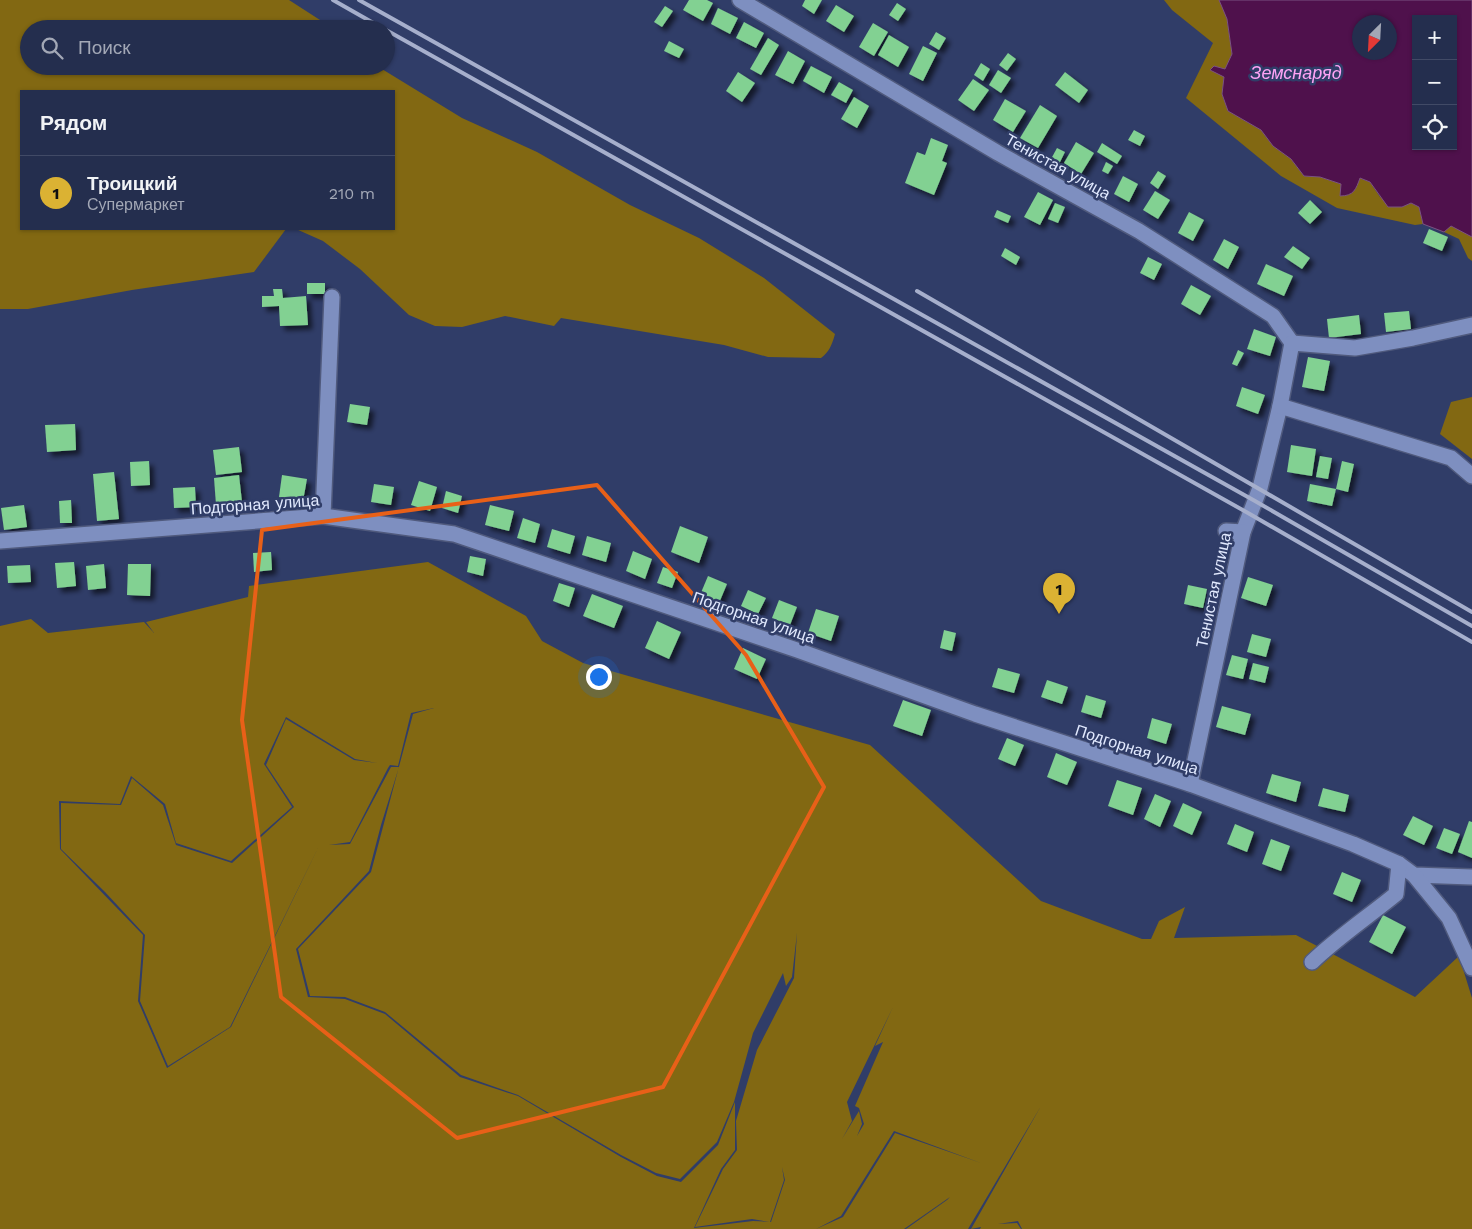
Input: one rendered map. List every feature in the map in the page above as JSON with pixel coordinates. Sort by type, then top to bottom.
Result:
[{"type":"street","name":"Тенистая улица","points":[[740,0],[998,153],[1139,231],[1273,316],[1292,343],[1280,406],[1260,488],[1248,513],[1243,532],[1190,784]]},
{"type":"street","points":[[323,516],[332,297]]},
{"type":"street","points":[[1292,343],[1354,348],[1472,325]]},
{"type":"street","points":[[1280,406],[1451,458],[1472,476]]},
{"type":"street","name":"Подгорная улица","points":[[0,541],[323,516],[454,534],[797,650],[974,714],[1190,784],[1354,844],[1399,864],[1414,875],[1449,918],[1472,968]]},
{"type":"street","points":[[1226,531],[1243,532]]},
{"type":"street","points":[[1312,962],[1334,941],[1365,920],[1396,894],[1399,864]]},
{"type":"street","points":[[1414,875],[1472,877]]},
{"type":"highlighted area","points":[[597,485],[746,655],[824,787],[663,1087],[457,1138],[281,997],[242,720],[262,530]]},
{"type":"shaded area","points":[[0,0],[289,0],[320,20],[20,20],[20,75],[392,75],[462,118],[537,152],[630,205],[699,238],[764,278],[835,334],[831,345],[821,358],[768,357],[724,345],[561,318],[554,326],[505,316],[462,327],[435,326],[409,315],[360,269],[323,241],[298,230],[395,230],[395,90],[20,90],[20,230],[285,230],[254,272],[132,290],[28,309],[0,309]]},
{"type":"shaded area","points":[[1164,0],[1220,0],[1227,19],[1232,54],[1225,70],[1222,94],[1228,111],[1261,130],[1273,146],[1291,159],[1304,176],[1320,177],[1341,184],[1340,195],[1359,178],[1370,182],[1380,197],[1402,207],[1411,203],[1419,207],[1423,224],[1415,225],[1337,208],[1281,176],[1186,98],[1213,43],[1172,10]]},
{"type":"shaded area","points":[[1451,225],[1472,236],[1472,261],[1468,258],[1459,239],[1444,232]]},
{"type":"shaded area","points":[[1472,397],[1472,459],[1440,434],[1451,402]]},
{"type":"shaded area","points":[[428,562],[526,616],[542,641],[583,663],[870,745],[1041,901],[1142,939],[1151,939],[1159,921],[1185,907],[1174,938],[1296,935],[1415,997],[1459,956],[1472,998],[1472,1229],[1022,1229],[1018,1221],[998,1224],[1017,1223],[1021,1229],[980,1229],[981,1227],[971,1229],[1041,1106],[968,1229],[906,1229],[950,1197],[904,1229],[816,1229],[0,1229],[0,626],[31,619],[48,633],[144,622],[154,633],[146,622],[248,597],[249,586]],"holes":[[[434,708],[413,714],[399,767],[391,767],[350,844],[329,845],[350,842],[388,768],[390,765],[398,766],[411,713]],[[286,717],[355,759],[377,763],[354,760],[286,719],[266,765],[294,807],[232,863],[176,845],[163,805],[132,778],[121,805],[61,803],[61,849],[145,935],[140,1001],[168,1066],[230,1027],[319,846],[231,1027],[167,1068],[138,1001],[143,935],[60,849],[59,801],[120,804],[131,776],[165,804],[176,843],[231,861],[292,807],[264,764]],[[398,769],[371,872],[298,949],[310,996],[345,997],[385,1012],[461,1075],[518,1095],[621,1155],[656,1173],[680,1179],[717,1142],[734,1102],[753,1033],[783,973],[786,986],[792,977],[797,933],[794,978],[757,1050],[736,1121],[737,1150],[723,1169],[695,1227],[752,1219],[770,1222],[753,1221],[694,1228],[721,1169],[735,1150],[735,1102],[718,1145],[681,1182],[657,1176],[518,1096],[460,1077],[385,1014],[345,999],[308,997],[296,949],[369,871]],[[893,1007],[875,1046],[883,1042],[855,1106],[859,1108],[864,1124],[857,1136],[862,1124],[859,1111],[842,1139],[852,1121],[847,1102]],[[894,1131],[981,1163],[895,1133],[843,1217],[816,1229],[841,1216]],[[782,1167],[785,1180],[770,1222],[784,1180]]]},
{"type":"water","name":"Земснаряд","points":[[1219,0],[1472,0],[1472,237],[1451,226],[1444,232],[1423,224],[1419,207],[1411,203],[1402,207],[1388,207],[1370,182],[1360,178],[1354,191],[1348,195],[1340,196],[1341,184],[1320,177],[1304,176],[1291,159],[1273,146],[1261,130],[1228,111],[1222,94],[1224,77],[1210,70],[1214,66],[1225,69],[1232,54],[1227,19]]},
{"type":"building","points":[[689,0],[707,0],[713,3],[703,21],[683,10]]},
{"type":"building","points":[[805,0],[822,0],[814,14],[802,6]]},
{"type":"building","points":[[897,3],[906,9],[898,21],[889,15]]},
{"type":"building","points":[[836,5],[854,16],[844,32],[826,21]]},
{"type":"building","points":[[665,6],[673,11],[662,27],[654,22]]},
{"type":"building","points":[[718,8],[738,18],[730,34],[711,24]]},
{"type":"building","points":[[744,22],[764,33],[756,48],[736,38]]},
{"type":"building","points":[[873,23],[888,32],[874,56],[859,47]]},
{"type":"building","points":[[936,32],[946,38],[939,50],[929,44]]},
{"type":"building","points":[[889,35],[909,47],[898,67],[878,55]]},
{"type":"building","points":[[768,38],[779,45],[761,75],[750,69]]},
{"type":"building","points":[[669,41],[684,49],[679,58],[664,51]]},
{"type":"building","points":[[923,46],[937,53],[923,81],[909,74]]},
{"type":"building","points":[[788,51],[805,61],[793,84],[775,75]]},
{"type":"building","points":[[1008,53],[1016,59],[1007,71],[999,65]]},
{"type":"building","points":[[981,63],[990,69],[983,81],[974,75]]},
{"type":"building","points":[[811,66],[832,77],[824,93],[803,81]]},
{"type":"building","points":[[998,70],[1011,78],[1001,93],[989,85]]},
{"type":"building","points":[[738,72],[755,83],[742,102],[726,91]]},
{"type":"building","points":[[1065,72],[1088,90],[1079,103],[1055,85]]},
{"type":"building","points":[[973,79],[989,90],[974,111],[958,100]]},
{"type":"building","points":[[839,82],[853,90],[846,103],[831,95]]},
{"type":"building","points":[[854,97],[869,106],[857,128],[841,119]]},
{"type":"building","points":[[1005,99],[1026,111],[1013,132],[993,120]]},
{"type":"building","points":[[1040,105],[1057,116],[1038,148],[1020,138]]},
{"type":"building","points":[[1134,130],[1145,136],[1140,146],[1128,140]]},
{"type":"building","points":[[931,138],[948,145],[942,161],[947,163],[934,195],[905,183],[917,152],[925,155]]},
{"type":"building","points":[[1076,142],[1094,153],[1081,174],[1064,163]]},
{"type":"building","points":[[1102,143],[1122,156],[1117,164],[1097,152]]},
{"type":"building","points":[[1057,148],[1065,152],[1059,164],[1051,159]]},
{"type":"building","points":[[1106,162],[1113,166],[1108,174],[1102,171]]},
{"type":"building","points":[[1158,171],[1166,176],[1158,189],[1150,183]]},
{"type":"building","points":[[1123,176],[1138,184],[1129,202],[1114,194]]},
{"type":"building","points":[[1155,191],[1170,200],[1158,219],[1143,210]]},
{"type":"building","points":[[1038,192],[1053,200],[1040,225],[1024,217]]},
{"type":"building","points":[[1310,200],[1322,212],[1310,224],[1298,213]]},
{"type":"building","points":[[1055,203],[1065,207],[1058,223],[1048,219]]},
{"type":"building","points":[[997,210],[1011,216],[1008,223],[994,217]]},
{"type":"building","points":[[1189,212],[1204,220],[1193,241],[1178,233]]},
{"type":"building","points":[[1429,229],[1448,237],[1442,251],[1423,243]]},
{"type":"building","points":[[1224,239],[1239,247],[1228,269],[1213,260]]},
{"type":"building","points":[[1293,246],[1310,258],[1302,269],[1284,257]]},
{"type":"building","points":[[1005,248],[1020,257],[1016,265],[1001,256]]},
{"type":"building","points":[[1148,257],[1162,264],[1154,280],[1140,273]]},
{"type":"building","points":[[1266,264],[1293,276],[1284,296],[1257,284]]},
{"type":"building","points":[[307,283],[325,283],[325,294],[307,294]]},
{"type":"building","points":[[1191,285],[1211,296],[1200,315],[1181,304]]},
{"type":"building","points":[[273,289],[282,289],[283,298],[306,296],[308,325],[280,326],[279,306],[262,307],[262,296],[274,296]]},
{"type":"building","points":[[1409,311],[1411,329],[1386,332],[1384,313]]},
{"type":"building","points":[[1359,315],[1361,334],[1329,338],[1327,319]]},
{"type":"building","points":[[1254,329],[1276,337],[1270,356],[1247,349]]},
{"type":"building","points":[[1238,350],[1244,353],[1237,366],[1232,364]]},
{"type":"building","points":[[1308,357],[1330,361],[1324,391],[1302,387]]},
{"type":"building","points":[[1242,387],[1265,395],[1258,414],[1236,406]]},
{"type":"building","points":[[350,404],[370,407],[367,425],[347,422]]},
{"type":"building","points":[[75,424],[76,450],[47,452],[45,425]]},
{"type":"building","points":[[1291,445],[1316,449],[1312,476],[1287,472]]},
{"type":"building","points":[[239,447],[242,472],[216,475],[213,450]]},
{"type":"building","points":[[1320,456],[1332,458],[1328,479],[1316,477]]},
{"type":"building","points":[[149,461],[150,485],[131,486],[130,462]]},
{"type":"building","points":[[1342,461],[1354,464],[1348,492],[1336,489]]},
{"type":"building","points":[[114,472],[119,519],[97,521],[93,474]]},
{"type":"building","points":[[239,475],[242,502],[216,505],[214,478]]},
{"type":"building","points":[[282,475],[307,479],[303,501],[279,497]]},
{"type":"building","points":[[419,481],[437,487],[430,511],[411,505]]},
{"type":"building","points":[[374,484],[394,487],[391,505],[371,502]]},
{"type":"building","points":[[1310,484],[1336,489],[1332,506],[1307,501]]},
{"type":"building","points":[[195,487],[196,507],[174,508],[173,488]]},
{"type":"building","points":[[446,491],[462,496],[458,513],[442,508]]},
{"type":"building","points":[[71,500],[72,523],[60,523],[59,501]]},
{"type":"building","points":[[24,505],[27,527],[4,530],[1,508]]},
{"type":"building","points":[[490,505],[514,511],[509,531],[485,525]]},
{"type":"building","points":[[523,518],[540,524],[535,543],[517,538]]},
{"type":"building","points":[[680,526],[708,537],[699,563],[671,552]]},
{"type":"building","points":[[552,529],[575,536],[570,554],[547,547]]},
{"type":"building","points":[[587,536],[611,543],[606,562],[582,555]]},
{"type":"building","points":[[633,551],[652,559],[645,579],[626,571]]},
{"type":"building","points":[[271,552],[272,570],[254,572],[253,553]]},
{"type":"building","points":[[470,556],[486,559],[483,576],[467,572]]},
{"type":"building","points":[[74,562],[76,586],[57,588],[55,563]]},
{"type":"building","points":[[104,564],[106,588],[88,590],[86,566]]},
{"type":"building","points":[[128,564],[151,564],[150,596],[127,595]]},
{"type":"building","points":[[30,565],[31,582],[8,583],[7,566]]},
{"type":"building","points":[[663,567],[678,572],[672,588],[657,583]]},
{"type":"building","points":[[708,576],[727,584],[719,603],[700,595]]},
{"type":"building","points":[[1248,577],[1273,585],[1266,606],[1241,598]]},
{"type":"building","points":[[559,583],[575,588],[569,607],[553,601]]},
{"type":"building","points":[[1188,585],[1207,589],[1203,608],[1184,604]]},
{"type":"building","points":[[748,590],[766,598],[758,614],[741,606]]},
{"type":"building","points":[[592,594],[623,606],[614,628],[583,616]]},
{"type":"building","points":[[779,600],[797,607],[790,625],[772,618]]},
{"type":"building","points":[[816,609],[839,616],[831,641],[808,633]]},
{"type":"building","points":[[657,621],[681,632],[669,659],[645,648]]},
{"type":"building","points":[[944,630],[956,633],[952,651],[940,648]]},
{"type":"building","points":[[1252,634],[1271,639],[1266,657],[1247,652]]},
{"type":"building","points":[[743,648],[766,659],[757,679],[734,669]]},
{"type":"building","points":[[1232,655],[1248,659],[1243,679],[1226,675]]},
{"type":"building","points":[[1253,663],[1269,667],[1265,683],[1249,679]]},
{"type":"building","points":[[998,668],[1020,674],[1014,693],[992,687]]},
{"type":"building","points":[[1047,680],[1068,687],[1062,704],[1041,697]]},
{"type":"building","points":[[1086,695],[1106,701],[1101,718],[1081,712]]},
{"type":"building","points":[[903,700],[931,710],[922,736],[893,726]]},
{"type":"building","points":[[1222,706],[1251,714],[1245,735],[1216,727]]},
{"type":"building","points":[[1152,718],[1172,724],[1166,744],[1147,738]]},
{"type":"building","points":[[1007,738],[1024,745],[1015,766],[998,759]]},
{"type":"building","points":[[1056,753],[1077,762],[1067,785],[1047,777]]},
{"type":"building","points":[[1272,774],[1301,782],[1296,802],[1266,793]]},
{"type":"building","points":[[1117,780],[1142,788],[1133,815],[1108,806]]},
{"type":"building","points":[[1323,788],[1349,795],[1345,812],[1318,806]]},
{"type":"building","points":[[1155,794],[1171,801],[1160,827],[1144,819]]},
{"type":"building","points":[[1183,803],[1202,812],[1192,835],[1173,826]]},
{"type":"building","points":[[1413,816],[1433,826],[1424,845],[1403,835]]},
{"type":"building","points":[[1469,821],[1472,822],[1472,858],[1458,852]]},
{"type":"building","points":[[1235,824],[1254,832],[1247,852],[1227,844]]},
{"type":"building","points":[[1444,828],[1460,834],[1452,854],[1436,848]]},
{"type":"building","points":[[1271,839],[1290,846],[1281,871],[1262,864]]},
{"type":"building","points":[[1342,872],[1361,880],[1352,902],[1333,894]]},
{"type":"building","points":[[1383,915],[1406,927],[1392,954],[1369,942]]},
{"type":"railway","points":[[333,0],[368,20]]},
{"type":"railway","points":[[359,0],[395,20]]},
{"type":"railway","points":[[395,20],[1255,501],[1472,626]]},
{"type":"railway","points":[[395,35],[1248,513],[1472,642]]},
{"type":"railway","points":[[917,291],[1472,612]]},
{"type":"place","name":"Троицкий","points":[[1059,614]]}]
